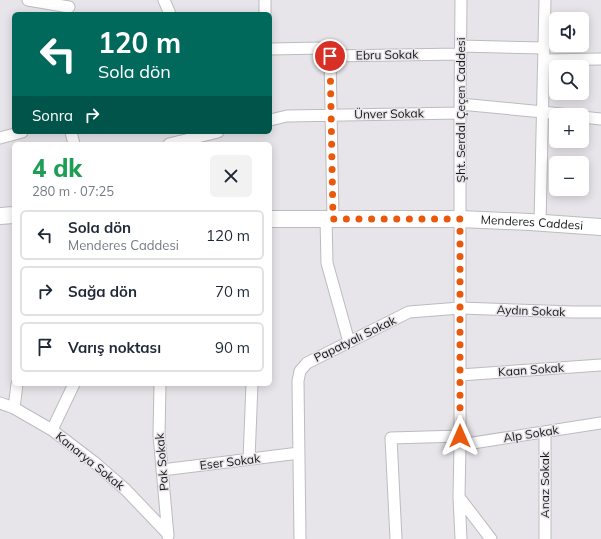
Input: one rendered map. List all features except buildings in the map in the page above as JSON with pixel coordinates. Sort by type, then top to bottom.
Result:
[{"type":"street","points":[[28,0],[69,7]]},
{"type":"street","points":[[164,0],[169,12]]},
{"type":"street","points":[[265,0],[265,12]]},
{"type":"street","name":"Şht. Serdal Çeçen Caddesi","points":[[461,0],[459,497],[461,539]]},
{"type":"street","points":[[540,223],[545,0]]},
{"type":"street","name":"Ebru Sokak","points":[[272,49],[323,48],[328,50],[330,56],[544,48]]},
{"type":"street","points":[[330,56],[330,219],[327,263],[349,342]]},
{"type":"street","points":[[544,60],[601,59]]},
{"type":"street","name":"Ünver Sokak","points":[[272,120],[287,116],[331,116],[460,108],[549,113]]},
{"type":"street","points":[[589,118],[601,119]]},
{"type":"street","points":[[0,138],[15,134]]},
{"type":"street","points":[[177,142],[207,134]]},
{"type":"street","points":[[0,216],[12,215]]},
{"type":"street","name":"Menderes Caddesi","points":[[272,219],[460,219],[601,227]]},
{"type":"street","name":"Papatyalı Sokak","points":[[300,539],[298,381],[303,367],[307,363],[409,312],[460,308]]},
{"type":"street","name":"Aydın Sokak","points":[[460,308],[601,312]]},
{"type":"street","name":"Kaan Sokak","points":[[460,375],[601,365]]},
{"type":"street","points":[[14,408],[17,386]]},
{"type":"street","points":[[52,430],[73,386]]},
{"type":"street","name":"Pak Sokak","points":[[160,386],[159,435],[168,537]]},
{"type":"street","points":[[249,460],[252,386]]},
{"type":"street","name":"Kanarya Sokak","points":[[0,403],[14,408],[52,430],[94,462],[126,490],[168,537]]},
{"type":"street","name":"Alp Sokak","points":[[396,539],[391,438],[460,441],[545,432],[601,423]]},
{"type":"street","name":"Anaz Sokak","points":[[545,432],[545,539]]},
{"type":"street","name":"Eser Sokak","points":[[162,470],[299,453]]},
{"type":"street","points":[[459,497],[491,539]]},
{"type":"route","points":[[330,56],[333,219],[460,219],[460,436]]}]
